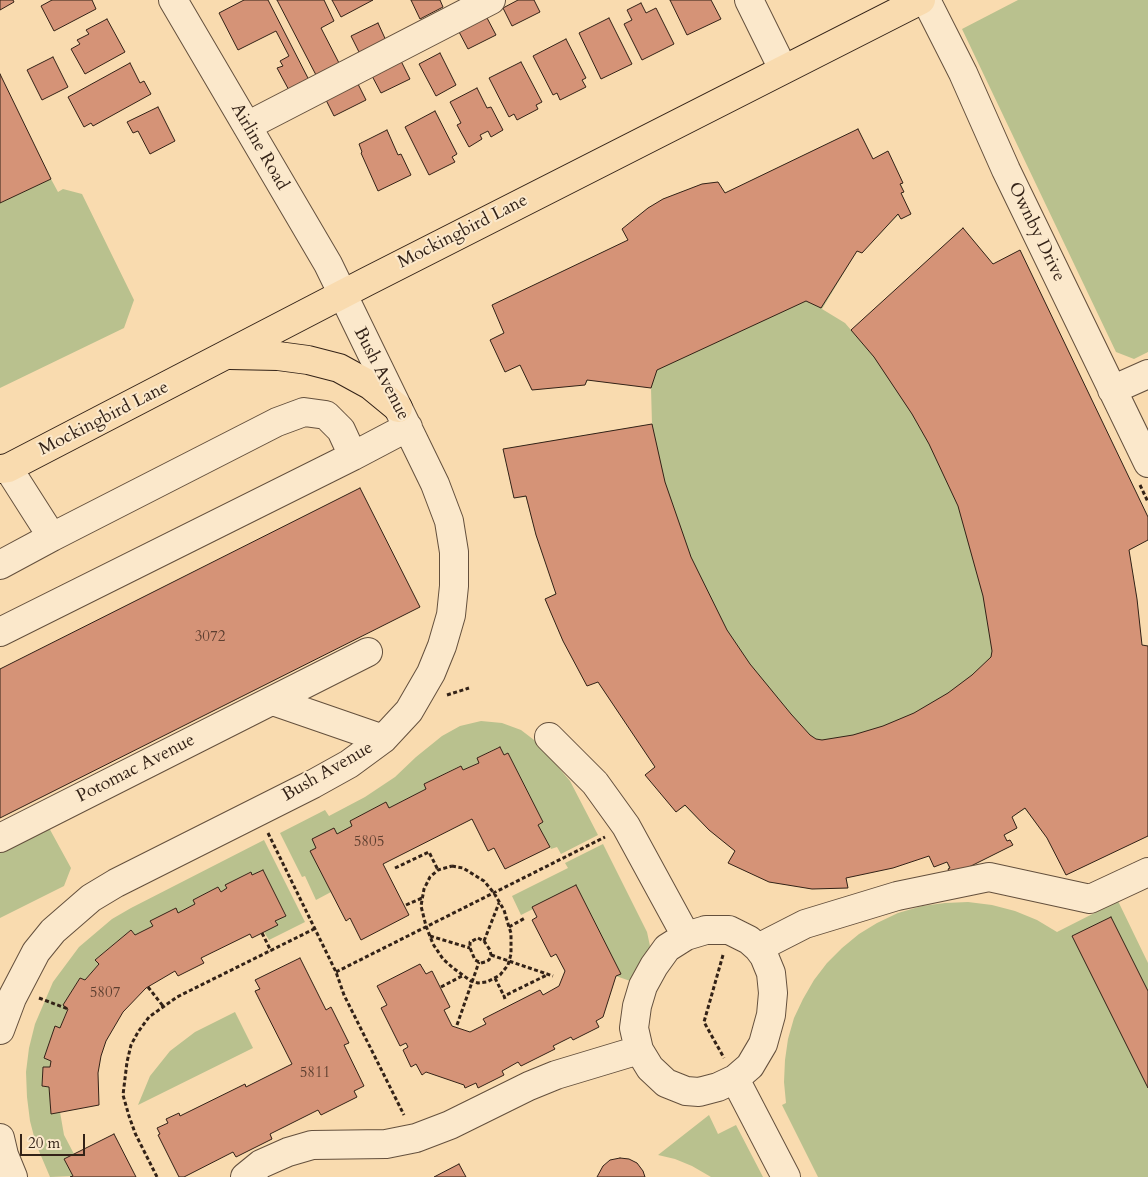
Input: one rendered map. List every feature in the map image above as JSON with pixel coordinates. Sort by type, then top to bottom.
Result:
[{"type":"main road","name":"Mockingbird Lane","points":[[2,472],[783,69],[921,0]]},
{"type":"main road","points":[[229,354],[278,356],[308,360],[339,368],[370,385],[403,418]]},
{"type":"street","name":"Airline Road","points":[[173,0],[328,264],[342,296]]},
{"type":"street","points":[[247,126],[491,0]]},
{"type":"street","points":[[749,0],[783,69]]},
{"type":"street","name":"Ownby Drive","points":[[926,0],[1148,463]]},
{"type":"street","name":"Bush Avenue","points":[[0,1030],[12,998],[36,952],[53,931],[91,898],[116,883],[349,764],[383,739],[408,710],[431,673],[442,646],[451,615],[454,586],[454,552],[448,521],[436,484],[342,296]]},
{"type":"street","points":[[1112,390],[1148,374]]},
{"type":"street","points":[[0,564],[277,422],[304,412],[326,415],[341,430],[353,456]]},
{"type":"street","points":[[0,632],[353,456],[403,418]]},
{"type":"street","points":[[2,472],[52,537]]},
{"type":"street","name":"Potomac Avenue","points":[[0,838],[368,652]]},
{"type":"street","points":[[273,700],[383,739]]},
{"type":"street","points":[[549,737],[595,783],[626,826],[686,936]]},
{"type":"street","points":[[758,948],[805,924],[897,896],[989,878],[1090,899],[1148,872]]},
{"type":"street","points":[[706,930],[729,930],[749,940],[764,956],[771,973],[773,993],[771,1015],[764,1044],[750,1066],[735,1079],[718,1087],[699,1092],[686,1091],[666,1083],[650,1068],[639,1050],[634,1028],[637,1006],[643,986],[654,966],[667,948],[686,936],[706,930]]},
{"type":"street","points":[[245,1177],[261,1164],[288,1152],[312,1145],[386,1144],[416,1138],[450,1125],[529,1086],[556,1075],[639,1050]]},
{"type":"street","points":[[735,1079],[786,1177]]},
{"type":"street","points":[[0,1138],[4,1155],[13,1177]]},
{"type":"path","points":[[265,826],[336,972],[344,995],[416,1138]]},
{"type":"path","points":[[336,972],[626,826]]},
{"type":"path","points":[[395,868],[429,852],[438,870]]},
{"type":"path","points":[[452,866],[463,868],[484,881],[494,892],[511,933],[509,962],[500,975],[487,982],[478,983],[462,976],[443,959],[433,944],[421,906],[424,889],[430,878],[438,870],[452,866]]},
{"type":"path","points":[[406,906],[423,898]]},
{"type":"path","points":[[484,941],[499,902]]},
{"type":"path","points":[[509,927],[525,918]]},
{"type":"path","points":[[157,1177],[135,1133],[124,1095],[127,1062],[131,1045],[138,1032],[163,1006],[177,997],[314,929]]},
{"type":"path","points":[[262,933],[271,951]]},
{"type":"path","points":[[430,936],[470,948]]},
{"type":"path","points":[[478,938],[484,941],[490,950],[489,960],[481,963],[475,960],[470,948],[470,942],[474,939],[478,938]]},
{"type":"path","points":[[724,952],[704,1022],[735,1079]]},
{"type":"path","points":[[490,956],[553,976]]},
{"type":"path","points":[[457,1025],[479,962]]},
{"type":"path","points":[[495,978],[505,998],[548,974]]},
{"type":"path","points":[[441,987],[462,976]]},
{"type":"path","points":[[148,987],[163,1006]]},
{"type":"path","points":[[38,998],[68,1009]]},
{"type":"green space","points":[[1018,0],[1148,0],[1148,352],[1134,359],[1116,352],[962,29]]},
{"type":"green space","points":[[858,129],[873,159],[888,151],[903,183],[901,184],[904,192],[901,193],[911,214],[901,219],[898,215],[862,253],[857,251],[822,309],[845,323],[851,330],[963,228],[993,264],[1020,250],[1148,517],[1148,540],[1129,550],[1142,645],[1148,646],[1148,836],[1066,875],[1047,838],[1025,809],[1012,817],[1017,828],[1004,835],[1007,841],[1010,840],[1013,845],[951,876],[947,862],[934,867],[929,856],[846,878],[848,888],[812,889],[769,882],[728,863],[735,851],[709,830],[685,806],[676,812],[645,775],[655,767],[598,682],[587,686],[563,641],[545,599],[556,593],[536,535],[526,497],[514,498],[503,449],[652,424],[651,388],[588,380],[585,385],[532,390],[520,365],[505,372],[490,340],[504,333],[492,305],[628,240],[622,229],[648,208],[663,199],[702,184],[718,182],[725,193]]},
{"type":"green space","points":[[51,179],[58,192],[63,189],[82,194],[134,300],[124,328],[0,388],[0,203]]},
{"type":"green space","points":[[481,721],[502,723],[521,730],[538,743],[570,781],[598,835],[561,854],[557,847],[551,849],[538,825],[543,822],[508,753],[504,755],[499,747],[477,758],[479,763],[463,770],[460,766],[424,784],[426,789],[389,808],[386,802],[350,821],[352,826],[311,851],[331,892],[316,900],[305,876],[302,877],[280,833],[325,810],[329,816],[365,797],[395,777],[442,736],[460,726]]},
{"type":"green space","points":[[48,826],[71,868],[64,886],[0,918],[0,850]]},
{"type":"green space","points":[[264,840],[305,922],[269,940],[264,932],[277,925],[275,921],[286,915],[263,870],[252,875],[250,872],[226,885],[227,888],[221,892],[218,887],[193,900],[195,904],[178,913],[176,908],[150,921],[153,926],[135,935],[131,930],[95,960],[99,964],[85,980],[80,978],[63,1005],[68,1008],[60,1028],[55,1027],[45,1058],[51,1061],[50,1067],[43,1067],[42,1086],[49,1087],[51,1113],[60,1112],[64,1135],[74,1154],[64,1159],[73,1176],[50,1177],[36,1144],[30,1121],[26,1072],[35,1024],[53,982],[79,947],[112,919]]},
{"type":"green space","points":[[603,844],[647,932],[650,946],[649,957],[633,982],[616,976],[621,974],[576,885],[521,915],[512,896],[568,868],[565,863]]},
{"type":"green space","points":[[1118,901],[1148,963],[1148,1177],[818,1177],[782,1105],[786,1103],[784,1082],[785,1060],[794,1018],[803,999],[827,963],[842,948],[859,934],[877,923],[898,913],[922,906],[968,902],[992,905],[1015,911],[1037,920],[1057,932]]},
{"type":"green space","points":[[235,1012],[253,1048],[138,1105],[150,1076],[170,1051],[195,1032]]},
{"type":"green space","points":[[709,1115],[718,1134],[736,1125],[763,1177],[711,1177],[692,1166],[658,1155]]},
{"type":"building","points":[[0,0],[13,0],[14,2],[0,10]]},
{"type":"building","points":[[52,0],[92,0],[96,9],[54,31],[41,6]]},
{"type":"building","points":[[244,0],[268,0],[311,84],[291,94],[277,68],[283,66],[280,61],[289,56],[276,31],[238,50],[219,13]]},
{"type":"building","points":[[277,0],[324,0],[334,21],[321,28],[339,63],[316,75]]},
{"type":"building","points":[[332,0],[373,0],[341,17]]},
{"type":"building","points":[[411,0],[440,0],[443,7],[420,19]]},
{"type":"building","points":[[518,0],[534,0],[540,12],[512,26],[503,8]]},
{"type":"building","points":[[670,0],[711,0],[721,19],[687,35]]},
{"type":"building","points":[[641,3],[646,13],[656,8],[674,44],[642,60],[624,24],[632,20],[627,10]]},
{"type":"building","points":[[486,16],[496,35],[468,49],[458,30]]},
{"type":"building","points":[[609,18],[632,64],[601,79],[579,33]]},
{"type":"building","points":[[107,19],[125,52],[85,74],[71,49],[80,44],[77,40],[89,34],[86,30]]},
{"type":"building","points":[[378,23],[388,45],[362,58],[351,36]]},
{"type":"building","points":[[566,39],[586,78],[582,80],[586,87],[560,100],[557,93],[553,95],[533,56]]},
{"type":"building","points":[[440,53],[456,85],[436,96],[419,64]]},
{"type":"building","points":[[53,57],[68,87],[42,100],[27,70]]},
{"type":"building","points":[[400,59],[410,79],[381,93],[371,74]]},
{"type":"building","points":[[521,62],[542,102],[536,105],[538,109],[517,120],[514,114],[509,117],[489,78]]},
{"type":"building","points":[[130,63],[140,83],[144,81],[151,94],[93,126],[91,123],[84,127],[68,97]]},
{"type":"building","points":[[0,74],[51,179],[0,203]]},
{"type":"building","points":[[356,80],[366,100],[334,116],[324,96]]},
{"type":"building","points":[[477,88],[487,108],[491,107],[503,130],[491,137],[488,131],[480,135],[482,139],[469,147],[457,125],[461,123],[450,102]]},
{"type":"building","points":[[158,107],[175,141],[150,154],[138,131],[133,133],[127,122]]},
{"type":"building","points":[[435,111],[457,154],[452,157],[455,162],[429,175],[405,127]]},
{"type":"building","points":[[858,129],[873,159],[888,151],[903,183],[900,184],[904,192],[901,193],[911,214],[901,219],[898,214],[862,253],[857,251],[821,308],[806,301],[657,370],[651,388],[587,380],[585,385],[532,390],[520,365],[505,372],[490,340],[504,333],[492,305],[628,240],[622,229],[648,208],[663,199],[702,184],[718,182],[725,193]]},
{"type":"building","points":[[387,130],[398,155],[401,154],[411,175],[378,191],[361,153],[359,144]]},
{"type":"building","points":[[963,228],[993,264],[1020,250],[1148,517],[1148,540],[1129,550],[1142,645],[1148,646],[1148,836],[1066,875],[1047,838],[1025,808],[1012,817],[1017,828],[1004,835],[1007,841],[1010,840],[1013,845],[951,876],[947,862],[934,867],[929,856],[893,868],[846,878],[848,888],[812,889],[769,882],[728,863],[735,851],[709,830],[685,805],[676,812],[645,775],[655,767],[598,682],[587,686],[563,641],[545,599],[556,594],[536,535],[526,496],[514,498],[503,449],[652,424],[665,482],[691,557],[727,630],[750,664],[810,735],[822,740],[853,735],[883,726],[914,713],[948,693],[972,675],[991,657],[992,651],[983,596],[958,506],[929,444],[912,414],[874,357],[851,330]]},
{"type":"building","points":[[360,488],[420,607],[0,818],[0,669]]},
{"type":"building","points":[[500,747],[504,755],[508,753],[543,822],[538,825],[550,847],[505,869],[494,848],[488,851],[472,819],[383,864],[409,915],[361,940],[350,918],[346,921],[310,851],[316,848],[312,839],[334,828],[337,834],[352,826],[350,821],[386,802],[389,808],[426,789],[424,784],[461,766],[463,770],[479,763],[477,758]]},
{"type":"building","points":[[263,870],[286,916],[275,921],[278,925],[252,938],[250,934],[201,958],[204,963],[178,976],[175,971],[146,988],[123,1012],[106,1041],[98,1073],[99,1105],[51,1114],[49,1087],[42,1086],[43,1067],[50,1067],[51,1061],[44,1058],[55,1026],[60,1028],[68,1009],[63,1005],[80,978],[85,980],[99,964],[95,960],[131,930],[135,935],[153,926],[150,921],[176,908],[178,913],[195,904],[193,900],[218,887],[221,892],[227,888],[225,885],[251,872],[252,875]]},
{"type":"building","points":[[576,885],[621,974],[616,976],[603,1017],[596,1021],[599,1027],[573,1040],[571,1037],[553,1046],[555,1049],[521,1066],[518,1062],[502,1071],[504,1075],[478,1088],[476,1083],[465,1088],[464,1085],[426,1072],[422,1075],[416,1064],[411,1067],[403,1050],[408,1047],[406,1043],[400,1046],[381,1008],[387,1005],[377,986],[420,964],[426,974],[432,971],[450,1007],[444,1010],[452,1026],[470,1032],[486,1024],[483,1019],[540,990],[543,995],[559,986],[565,971],[556,954],[551,957],[532,920],[537,917],[532,907]]},
{"type":"building","points":[[1111,917],[1148,991],[1148,1088],[1072,936]]},
{"type":"building","points":[[300,958],[326,1010],[331,1007],[349,1043],[344,1045],[364,1086],[354,1091],[357,1097],[321,1115],[318,1110],[270,1134],[272,1139],[236,1157],[233,1152],[184,1177],[179,1177],[158,1135],[160,1134],[157,1128],[168,1123],[166,1119],[179,1113],[180,1116],[245,1084],[246,1087],[292,1064],[255,991],[260,989],[255,980]]},
{"type":"building","points":[[114,1134],[136,1177],[70,1177],[73,1176],[64,1159]]},
{"type":"building","points":[[629,1159],[637,1163],[645,1177],[597,1177],[603,1166],[610,1160]]},
{"type":"building","points":[[459,1164],[466,1177],[434,1177]]}]
